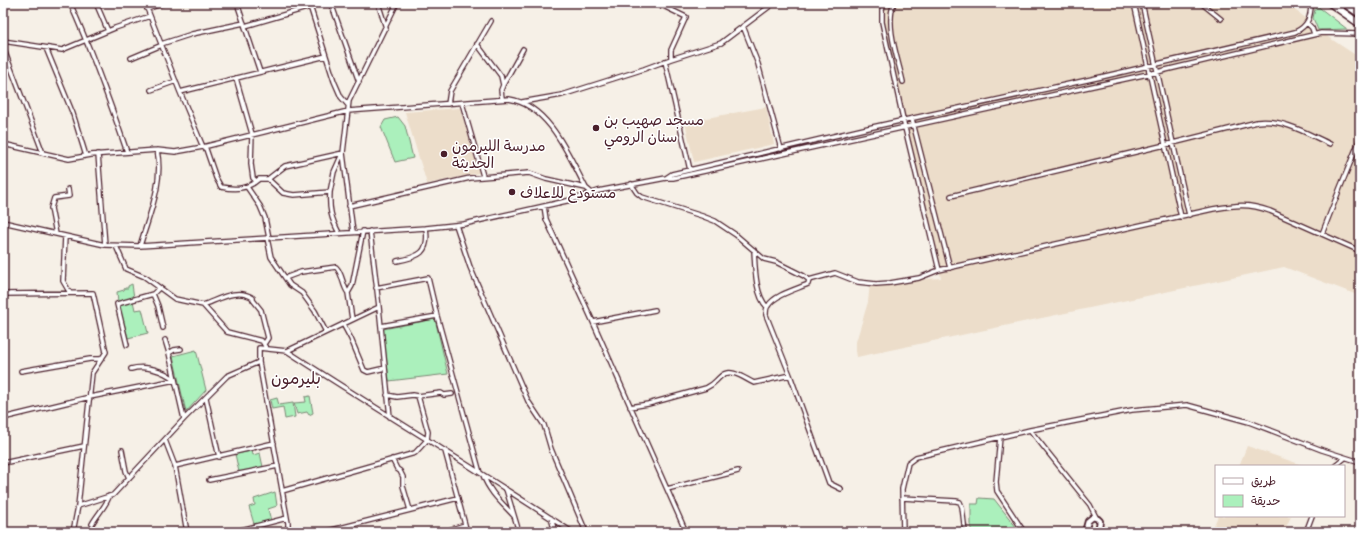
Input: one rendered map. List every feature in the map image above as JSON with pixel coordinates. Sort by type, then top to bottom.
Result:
[{"type":"highway","points":[[1330,3],[1360,24]]},
{"type":"highway","points":[[1344,3],[1360,14]]},
{"type":"street","points":[[70,3],[87,40],[127,152]]},
{"type":"street","points":[[96,3],[108,31]]},
{"type":"street","points":[[145,3],[180,92],[203,147],[206,149],[216,178],[221,187],[231,189],[247,187],[259,179],[268,179],[285,166],[343,153]]},
{"type":"street","points":[[147,9],[164,3]]},
{"type":"street","points":[[237,3],[260,72]]},
{"type":"street","points":[[331,3],[359,82]]},
{"type":"street","points":[[378,3],[386,28]]},
{"type":"street","points":[[353,232],[343,153],[348,105],[397,3]]},
{"type":"street","points":[[657,3],[686,17],[671,50],[671,59]]},
{"type":"street","points":[[521,102],[562,95],[721,44],[774,3]]},
{"type":"street","points":[[884,3],[882,10],[882,22],[903,121],[939,270]]},
{"type":"street","points":[[894,3],[891,10],[891,23],[894,44],[903,82]]},
{"type":"street","points":[[1134,3],[1181,217]]},
{"type":"street","points":[[1142,3],[1189,215]]},
{"type":"street","points":[[1201,3],[1221,19]]},
{"type":"street","points":[[666,178],[672,174],[1295,32],[1303,28],[1307,23],[1311,3]]},
{"type":"street","points":[[131,58],[192,34],[244,24],[310,5],[341,97],[348,105]]},
{"type":"street","points":[[3,42],[62,50],[150,16]]},
{"type":"street","points":[[448,104],[450,91],[491,21]]},
{"type":"street","points":[[1307,23],[1312,28],[1314,34]]},
{"type":"street","points":[[743,26],[758,64],[781,149]]},
{"type":"street","points":[[3,222],[105,246],[140,246],[456,225],[571,200],[592,192],[631,184],[673,178],[1157,72],[1314,34],[1360,34]]},
{"type":"street","points":[[1262,40],[1264,46]]},
{"type":"street","points":[[477,44],[501,76],[503,85]]},
{"type":"street","points":[[887,46],[894,44]]},
{"type":"street","points":[[3,47],[43,153]]},
{"type":"street","points":[[46,48],[73,114],[86,156]]},
{"type":"street","points":[[502,98],[501,90],[503,85],[523,49]]},
{"type":"street","points":[[1214,51],[1216,58]]},
{"type":"street","points":[[180,92],[326,56]]},
{"type":"street","points":[[665,61],[690,170]]},
{"type":"street","points":[[236,78],[252,134],[251,164],[253,178],[256,181]]},
{"type":"street","points":[[151,90],[176,81]]},
{"type":"street","points":[[1044,90],[1046,96]]},
{"type":"street","points":[[3,144],[69,158],[98,154],[157,150],[175,152],[203,147],[348,111],[462,103],[502,98],[521,102],[539,113],[561,139],[586,188]]},
{"type":"street","points":[[1006,99],[1008,105]]},
{"type":"street","points":[[462,103],[483,176]]},
{"type":"street","points":[[912,119],[950,268]]},
{"type":"street","points":[[951,196],[1257,122],[1269,122],[1289,126],[1330,144]]},
{"type":"street","points":[[1322,234],[1360,139]]},
{"type":"street","points":[[140,246],[158,189],[160,160],[157,150]]},
{"type":"street","points":[[772,151],[772,156]]},
{"type":"street","points":[[339,233],[332,220],[329,206],[334,172],[343,153]]},
{"type":"street","points":[[98,154],[105,246]]},
{"type":"street","points":[[349,206],[483,176],[529,173],[546,179],[586,188],[592,192]]},
{"type":"street","points":[[268,179],[283,193],[294,195],[330,192]]},
{"type":"street","points":[[631,184],[637,193],[642,197],[714,221],[736,234],[764,259],[776,262],[809,280]]},
{"type":"street","points":[[247,187],[260,206],[265,218],[271,257],[290,285],[302,293],[326,332]]},
{"type":"street","points":[[56,234],[51,208],[54,198],[69,196],[68,189]]},
{"type":"street","points":[[922,200],[932,197]]},
{"type":"street","points":[[544,206],[546,219],[594,322],[686,532]]},
{"type":"street","points":[[767,307],[779,297],[808,284],[809,280],[835,273],[858,282],[876,284],[890,283],[919,278],[939,270],[1229,206],[1256,206],[1360,251]]},
{"type":"street","points":[[456,225],[470,268],[528,401],[544,425],[551,449],[586,532]]},
{"type":"street","points":[[397,261],[418,256],[426,248],[428,240],[426,228]]},
{"type":"street","points":[[370,231],[390,417]]},
{"type":"street","points":[[348,293],[352,286],[361,248],[363,232]]},
{"type":"street","points":[[65,236],[63,281],[70,293]]},
{"type":"street","points":[[116,246],[126,269],[145,277],[174,300],[203,305],[214,302],[219,298],[236,294],[250,295],[261,310],[268,338],[264,344]]},
{"type":"street","points":[[754,250],[760,296],[767,307],[766,315],[790,375],[829,483],[841,489]]},
{"type":"street","points":[[285,278],[301,272],[336,267],[339,270],[344,289],[348,293],[352,319]]},
{"type":"street","points":[[376,288],[428,278],[437,316],[481,474],[486,485],[514,516]]},
{"type":"street","points":[[127,345],[117,304],[153,294],[159,288]]},
{"type":"street","points":[[3,294],[93,293],[106,352],[92,373],[78,506],[73,532]]},
{"type":"street","points":[[153,294],[158,306],[163,328]]},
{"type":"street","points":[[203,305],[227,332],[262,341],[266,348]]},
{"type":"street","points":[[287,351],[379,306]]},
{"type":"street","points":[[594,322],[655,310]]},
{"type":"street","points":[[380,326],[437,316]]},
{"type":"street","points":[[343,324],[364,370],[368,372],[385,368]]},
{"type":"street","points":[[165,340],[184,418]]},
{"type":"street","points":[[288,532],[287,518],[259,362],[259,348],[287,351],[572,532]]},
{"type":"street","points":[[169,353],[174,350],[181,349]]},
{"type":"street","points":[[21,371],[90,359],[101,359]]},
{"type":"street","points":[[78,506],[113,495],[184,418],[227,376],[259,362]]},
{"type":"street","points":[[131,369],[143,367],[151,369],[168,374],[175,380]]},
{"type":"street","points":[[630,407],[648,404],[706,388],[714,384],[723,374],[729,372],[735,373],[754,383],[790,375]]},
{"type":"street","points":[[3,418],[90,397],[175,380]]},
{"type":"street","points":[[387,395],[397,397],[441,393],[444,395],[452,394]]},
{"type":"street","points":[[282,491],[415,452],[427,440],[428,432],[418,396]]},
{"type":"street","points":[[206,398],[219,456]]},
{"type":"street","points":[[903,532],[902,489],[908,463],[916,456],[1030,430],[1132,410],[1187,405],[1249,422],[1345,458],[1360,462]]},
{"type":"street","points":[[1030,430],[1090,505],[1096,517],[1100,521],[1098,532]]},
{"type":"street","points":[[1000,437],[996,482],[998,495],[1025,532]]},
{"type":"street","points":[[165,440],[175,466],[187,532]]},
{"type":"street","points":[[175,466],[274,443]]},
{"type":"street","points":[[3,464],[84,446]]},
{"type":"street","points":[[122,450],[126,472],[129,478]]},
{"type":"street","points":[[445,452],[467,532]]},
{"type":"street","points":[[1336,465],[1345,458]]},
{"type":"street","points":[[392,459],[397,469],[403,476],[403,486],[410,510]]},
{"type":"street","points":[[209,480],[278,466]]},
{"type":"street","points":[[667,489],[738,472]]},
{"type":"street","points":[[506,489],[519,532]]},
{"type":"street","points":[[92,524],[100,510],[108,501],[109,496]]},
{"type":"street","points":[[324,532],[458,498]]},
{"type":"street","points":[[902,498],[960,502],[965,532]]},
{"type":"street","points":[[1085,532],[1090,518],[1096,517]]},
{"type":"street","points":[[1306,532],[1312,517]]},
{"type":"street","points":[[232,532],[287,518]]},
{"type":"street","points":[[551,518],[555,532]]},
{"type":"street","points":[[442,532],[465,524]]},
{"type":"shaded area","points":[[887,3],[1285,3],[1303,16],[1316,29],[1360,58],[1360,296],[1284,267],[857,357],[855,345],[868,302],[870,283],[941,278],[882,22]]},
{"type":"shaded area","points":[[766,107],[774,144],[694,162],[685,122]]},
{"type":"shaded area","points":[[460,108],[479,173],[427,184],[405,112]]},
{"type":"shaded area","points":[[1247,446],[1302,465],[1239,465]]},
{"type":"shaded area","points":[[1218,517],[1291,517],[1284,532],[1211,532]]},
{"type":"green space","points":[[1316,5],[1347,29],[1318,30],[1313,18]]},
{"type":"green space","points":[[398,117],[405,126],[413,158],[395,162],[381,127],[385,120]]},
{"type":"green space","points":[[132,284],[134,298],[118,302],[117,292],[128,288],[128,286]]},
{"type":"green space","points":[[133,301],[135,310],[142,309],[148,333],[128,338],[119,304]]},
{"type":"green space","points":[[435,319],[448,374],[389,381],[383,329]]},
{"type":"green space","points":[[196,350],[206,390],[186,412],[173,356]]},
{"type":"green space","points":[[310,396],[313,413],[309,415],[307,412],[297,414],[294,403],[306,402],[305,397]]},
{"type":"green space","points":[[277,398],[279,405],[293,403],[295,417],[285,419],[283,407],[272,409],[270,400]]},
{"type":"green space","points":[[252,451],[253,455],[260,453],[263,467],[239,472],[235,454]]},
{"type":"green space","points":[[275,492],[277,506],[268,509],[271,521],[254,524],[249,507],[255,505],[254,499]]},
{"type":"green space","points":[[979,498],[994,499],[1020,532],[973,532],[971,529],[971,504],[978,504]]},
{"type":"place","name":"مسجد صهيب بن سنان الرومي","points":[[596,128]]},
{"type":"place","name":"مدرسة الليرمون الحديثة","points":[[444,154]]},
{"type":"place","name":"مستودع للاعلاف","points":[[512,192]]},
{"type":"district","name":"بليرمون","points":[[296,377]]}]
